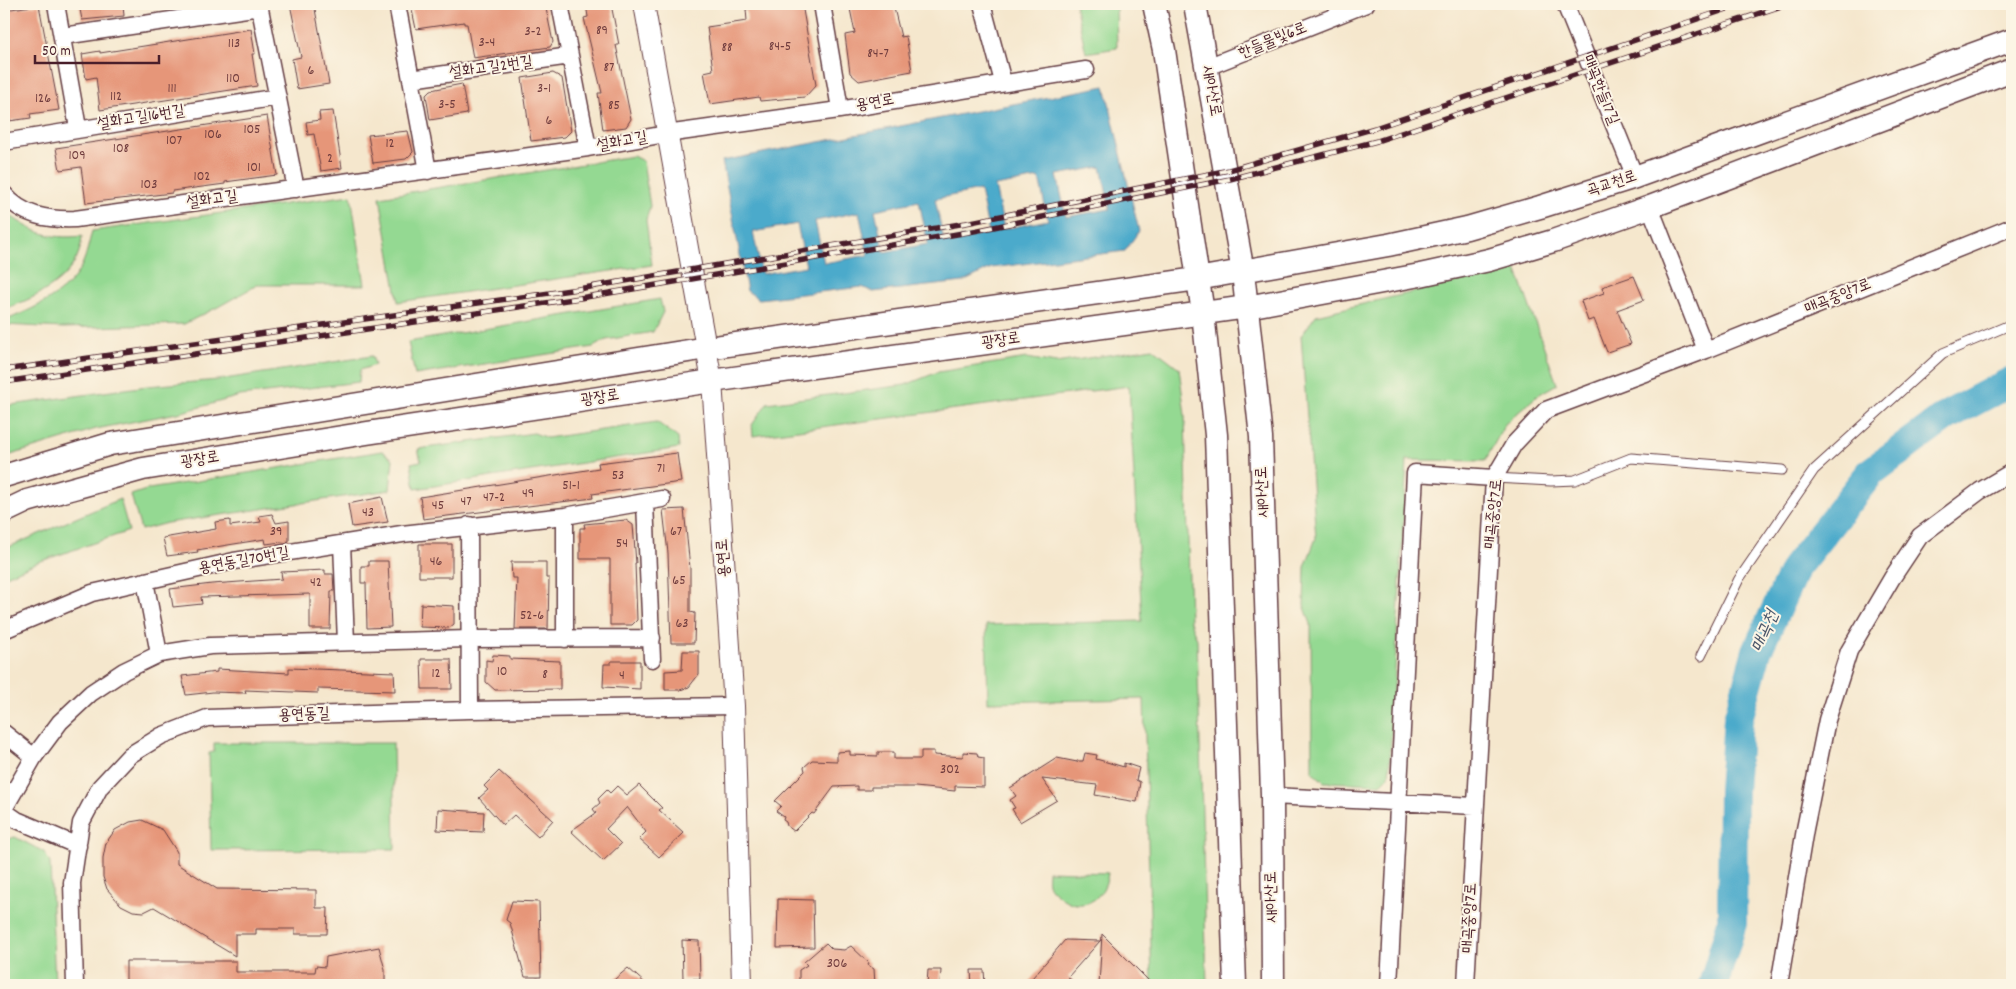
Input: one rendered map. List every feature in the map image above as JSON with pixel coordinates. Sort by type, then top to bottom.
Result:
[{"type":"main road","points":[[1154,4],[1165,60],[1203,313],[1216,435],[1235,985]]},
{"type":"main road","name":"새아산로","points":[[1195,4],[1243,272],[1261,437],[1272,796],[1273,985]]},
{"type":"main road","name":"곡교천로","points":[[1198,280],[1467,228],[1540,208],[1635,177],[2012,40]]},
{"type":"main road","name":"곡교천로","points":[[1203,313],[1247,307],[1420,275],[1489,260],[1553,241],[1650,207],[2012,70]]},
{"type":"main road","name":"광장로","points":[[4,476],[110,444],[707,348],[1198,280]]},
{"type":"main road","name":"광장로","points":[[4,512],[27,501],[142,469],[712,381],[1203,313]]},
{"type":"street","points":[[56,4],[78,128]]},
{"type":"street","points":[[398,4],[428,171]]},
{"type":"street","points":[[560,4],[588,148]]},
{"type":"street","name":"용연로","points":[[644,4],[712,381],[734,706],[742,985]]},
{"type":"street","points":[[822,4],[840,109]]},
{"type":"street","points":[[982,4],[1003,82]]},
{"type":"street","name":"한들물빛6로","points":[[1207,67],[1366,4]]},
{"type":"street","name":"매곡한들17길","points":[[1565,4],[1635,177]]},
{"type":"street","points":[[62,36],[259,5],[296,189]]},
{"type":"street","name":"설화고길2번길","points":[[412,79],[570,56]]},
{"type":"street","name":"용연로","points":[[666,134],[1086,70]]},
{"type":"street","name":"설화고길16번길","points":[[4,142],[78,128],[278,97]]},
{"type":"street","name":"설화고길","points":[[4,194],[12,204],[36,216],[53,220],[75,219],[588,148],[666,134]]},
{"type":"street","points":[[1650,207],[1706,350]]},
{"type":"street","name":"매곡중앙7로","points":[[1466,985],[1494,478],[1514,444],[1546,410],[1706,350],[2012,227]]},
{"type":"street","points":[[1779,985],[1805,829],[1827,720],[1849,651],[1892,578],[1920,536],[1980,491],[2012,472]]},
{"type":"street","points":[[1389,985],[1415,473],[1494,478]]},
{"type":"street","name":"용연동길70번길","points":[[4,630],[92,592],[234,561],[402,534],[469,525],[564,516],[662,499]]},
{"type":"street","points":[[645,503],[652,659]]},
{"type":"street","points":[[564,516],[565,639]]},
{"type":"street","points":[[469,525],[470,710]]},
{"type":"street","points":[[342,544],[346,642]]},
{"type":"street","points":[[145,581],[159,654]]},
{"type":"street","points":[[78,846],[17,820],[4,810],[34,757],[60,722],[91,693],[124,672],[159,654],[210,646],[469,639],[652,638]]},
{"type":"street","name":"용연동길","points":[[75,985],[72,883],[81,823],[100,787],[130,754],[161,736],[207,718],[470,710],[734,706]]},
{"type":"street","points":[[4,733],[34,757]]},
{"type":"street","points":[[1272,796],[1475,806]]},
{"type":"lane","points":[[1701,656],[1739,579],[1814,470],[1943,353],[2012,324]]},
{"type":"lane","points":[[1494,478],[1551,481],[1575,480],[1631,458],[1782,470]]},
{"type":"green space","points":[[1075,4],[1116,4],[1117,48],[1086,53]]},
{"type":"green space","points":[[633,156],[643,161],[650,206],[646,220],[652,265],[398,302],[380,197]]},
{"type":"green space","points":[[351,195],[365,285],[257,285],[184,324],[64,328],[4,325],[4,321],[48,300],[68,285],[82,265],[92,231]]},
{"type":"green space","points":[[4,211],[32,229],[49,235],[59,237],[82,236],[80,250],[66,274],[44,291],[4,309]]},
{"type":"green space","points":[[1516,268],[1557,384],[1538,395],[1505,424],[1485,461],[1407,460],[1389,776],[1381,784],[1324,782],[1312,771],[1311,624],[1304,605],[1305,567],[1316,538],[1301,336],[1316,315]]},
{"type":"green space","points":[[660,299],[663,312],[653,332],[606,340],[593,347],[415,375],[408,342]]},
{"type":"green space","points":[[1153,348],[1179,368],[1185,415],[1190,622],[1197,639],[1207,985],[1152,985],[1144,699],[988,702],[986,625],[1142,621],[1129,386],[753,436],[752,425],[767,403],[905,385],[938,372],[1027,358],[1056,363]]},
{"type":"green space","points":[[372,356],[375,365],[360,370],[359,382],[240,396],[182,412],[96,429],[4,457],[4,406],[147,386],[218,380]]},
{"type":"green space","points":[[657,422],[678,438],[679,448],[415,489],[411,463],[421,461],[418,449],[534,433],[547,438]]},
{"type":"green space","points":[[382,451],[393,459],[390,490],[167,523],[141,530],[131,495],[149,489]]},
{"type":"green space","points":[[120,499],[129,531],[38,562],[4,577],[4,549]]},
{"type":"green space","points":[[214,743],[393,743],[395,849],[211,850],[209,753],[214,752]]},
{"type":"green space","points":[[15,837],[44,852],[50,863],[55,985],[4,985],[4,840]]},
{"type":"green space","points":[[1048,871],[1108,873],[1106,883],[1097,897],[1090,902],[1075,904],[1056,894],[1051,888],[1048,882]]},
{"type":"water","points":[[1105,86],[1139,231],[1125,251],[991,268],[963,282],[873,292],[862,287],[759,299],[747,291],[722,161]],"holes":[[[1101,167],[1110,209],[1066,217],[1057,175]],[[1039,178],[1048,220],[1004,229],[995,186]],[[980,190],[989,233],[944,241],[935,199]],[[919,201],[928,244],[884,252],[875,210]],[[859,212],[868,255],[824,263],[815,221]],[[797,224],[806,266],[762,274],[753,232]]]},
{"type":"building","points":[[79,4],[123,4],[124,16],[82,20]]},
{"type":"building","points":[[290,4],[314,4],[329,84],[297,89],[292,59],[301,57]]},
{"type":"building","points":[[416,4],[545,4],[553,42],[550,47],[473,58],[467,24],[464,24],[464,22],[416,29],[412,10]]},
{"type":"building","points":[[586,4],[611,4],[619,45],[616,45],[631,119],[626,127],[603,130],[598,93],[602,93],[584,18],[588,17]]},
{"type":"building","points":[[802,4],[816,85],[805,97],[760,101],[759,97],[710,104],[704,72],[713,70],[707,27],[747,21],[746,9]]},
{"type":"building","points":[[849,4],[893,4],[901,37],[906,36],[912,71],[859,81],[850,73],[845,35],[855,33]]},
{"type":"building","points":[[39,5],[59,110],[30,114],[31,118],[9,121],[4,91],[4,10]]},
{"type":"building","points":[[251,29],[255,54],[252,54],[257,86],[100,110],[96,77],[86,79],[82,54],[100,51],[100,53]]},
{"type":"building","points":[[553,73],[562,78],[571,131],[565,137],[531,141],[522,78]]},
{"type":"building","points":[[462,84],[467,114],[430,120],[426,95],[431,90]]},
{"type":"building","points":[[333,111],[342,168],[321,171],[314,134],[308,135],[306,122],[320,120],[319,112]]},
{"type":"building","points":[[267,116],[277,175],[172,191],[172,193],[86,203],[81,167],[60,170],[56,148]]},
{"type":"building","points":[[408,131],[413,152],[406,159],[373,163],[368,135]]},
{"type":"building","points":[[1634,276],[1644,300],[1617,310],[1631,344],[1607,352],[1594,319],[1588,321],[1581,301],[1604,293],[1602,287]]},
{"type":"building","points":[[677,453],[681,482],[592,494],[593,498],[423,519],[420,497],[599,468],[598,463]]},
{"type":"building","points":[[382,497],[388,522],[352,527],[348,504]]},
{"type":"building","points":[[684,509],[690,568],[690,612],[695,613],[694,643],[671,643],[668,553],[663,510]]},
{"type":"building","points":[[272,514],[276,523],[289,521],[289,541],[266,544],[265,539],[167,556],[163,538],[216,529],[215,522],[230,520],[230,526],[261,522],[259,516]]},
{"type":"building","points":[[626,520],[633,525],[637,620],[632,625],[610,625],[610,559],[580,559],[580,528],[585,528],[584,524]]},
{"type":"building","points":[[419,544],[452,544],[452,577],[419,577]]},
{"type":"building","points":[[369,561],[388,561],[391,627],[367,628],[366,583],[361,583],[361,566],[369,566]]},
{"type":"building","points":[[511,562],[546,562],[546,578],[549,578],[548,629],[515,629],[517,578],[512,578]]},
{"type":"building","points":[[325,570],[325,574],[333,574],[334,591],[331,591],[330,629],[310,629],[310,594],[201,597],[202,604],[173,607],[170,589],[282,579],[281,572]]},
{"type":"building","points":[[421,604],[454,606],[454,624],[449,628],[420,627]]},
{"type":"building","points":[[683,651],[699,651],[699,674],[689,687],[680,690],[665,690],[665,671],[682,670]]},
{"type":"building","points":[[493,655],[510,656],[510,659],[560,661],[560,689],[495,690],[486,682],[486,660],[492,661]]},
{"type":"building","points":[[421,659],[451,659],[452,689],[422,689]]},
{"type":"building","points":[[611,661],[640,661],[640,689],[603,687],[604,664],[611,664]]},
{"type":"building","points":[[289,668],[394,672],[395,691],[318,689],[318,693],[245,690],[246,693],[213,692],[186,695],[182,676],[217,672],[217,669],[289,673]]},
{"type":"building","points":[[850,751],[850,755],[878,756],[878,752],[894,752],[894,759],[921,759],[921,751],[934,751],[934,755],[963,757],[963,752],[977,753],[978,757],[984,758],[984,787],[955,786],[955,791],[915,787],[871,787],[871,790],[857,790],[857,786],[834,787],[814,814],[812,813],[794,831],[787,826],[783,820],[784,817],[776,811],[781,806],[775,801],[805,771],[804,767],[812,760],[837,761],[837,752]]},
{"type":"building","points":[[1085,753],[1097,755],[1096,759],[1124,767],[1124,763],[1139,768],[1136,780],[1140,782],[1137,802],[1095,795],[1097,785],[1042,779],[1057,800],[1020,822],[1012,809],[1015,808],[1010,800],[1016,796],[1010,788],[1057,758],[1077,762],[1083,761]]},
{"type":"building","points":[[499,771],[553,820],[538,837],[514,815],[503,825],[479,798],[488,790],[484,786]]},
{"type":"building","points":[[639,785],[662,808],[659,810],[684,833],[659,857],[639,839],[646,832],[627,807],[606,829],[621,844],[603,861],[571,831],[596,813],[593,809],[600,803],[598,799],[607,790],[610,793],[617,786],[627,795]]},
{"type":"building","points":[[438,809],[484,812],[483,832],[437,830]]},
{"type":"building","points":[[142,820],[163,830],[177,852],[177,864],[217,889],[316,890],[316,908],[328,908],[327,934],[295,934],[295,929],[256,929],[256,934],[235,934],[235,956],[154,907],[144,912],[133,911],[121,905],[107,889],[103,877],[103,858],[106,843],[115,830],[130,822]]},
{"type":"building","points":[[778,899],[813,900],[814,947],[777,948]]},
{"type":"building","points":[[512,901],[539,902],[541,977],[525,977],[510,923],[506,920]]},
{"type":"building","points":[[1102,934],[1153,985],[1099,985]]},
{"type":"building","points":[[682,940],[699,941],[700,979],[683,979]]},
{"type":"building","points":[[1065,940],[1100,941],[1068,977],[1077,985],[1026,985]]},
{"type":"building","points":[[826,943],[832,949],[844,950],[851,946],[874,969],[875,985],[799,985],[799,970],[807,965],[804,962]]},
{"type":"building","points":[[379,947],[385,970],[385,985],[126,985],[126,961],[236,961],[236,972],[315,972],[316,966],[325,967],[326,957]]},
{"type":"building","points":[[628,968],[647,985],[608,985]]},
{"type":"building","points":[[928,970],[941,970],[940,985],[927,985]]},
{"type":"building","points":[[971,970],[984,970],[985,985],[972,985]]},
{"type":"waterway","name":"매곡천","points":[[1713,985],[1732,923],[1733,791],[1738,719],[1757,651],[1795,568],[1871,472],[1948,415],[2012,381]]},
{"type":"railway","points":[[4,370],[578,289],[966,223],[1229,170],[1375,128],[1742,4]]},
{"type":"railway","points":[[4,382],[580,298],[969,232],[1230,179],[1377,141],[1787,4]]}]
